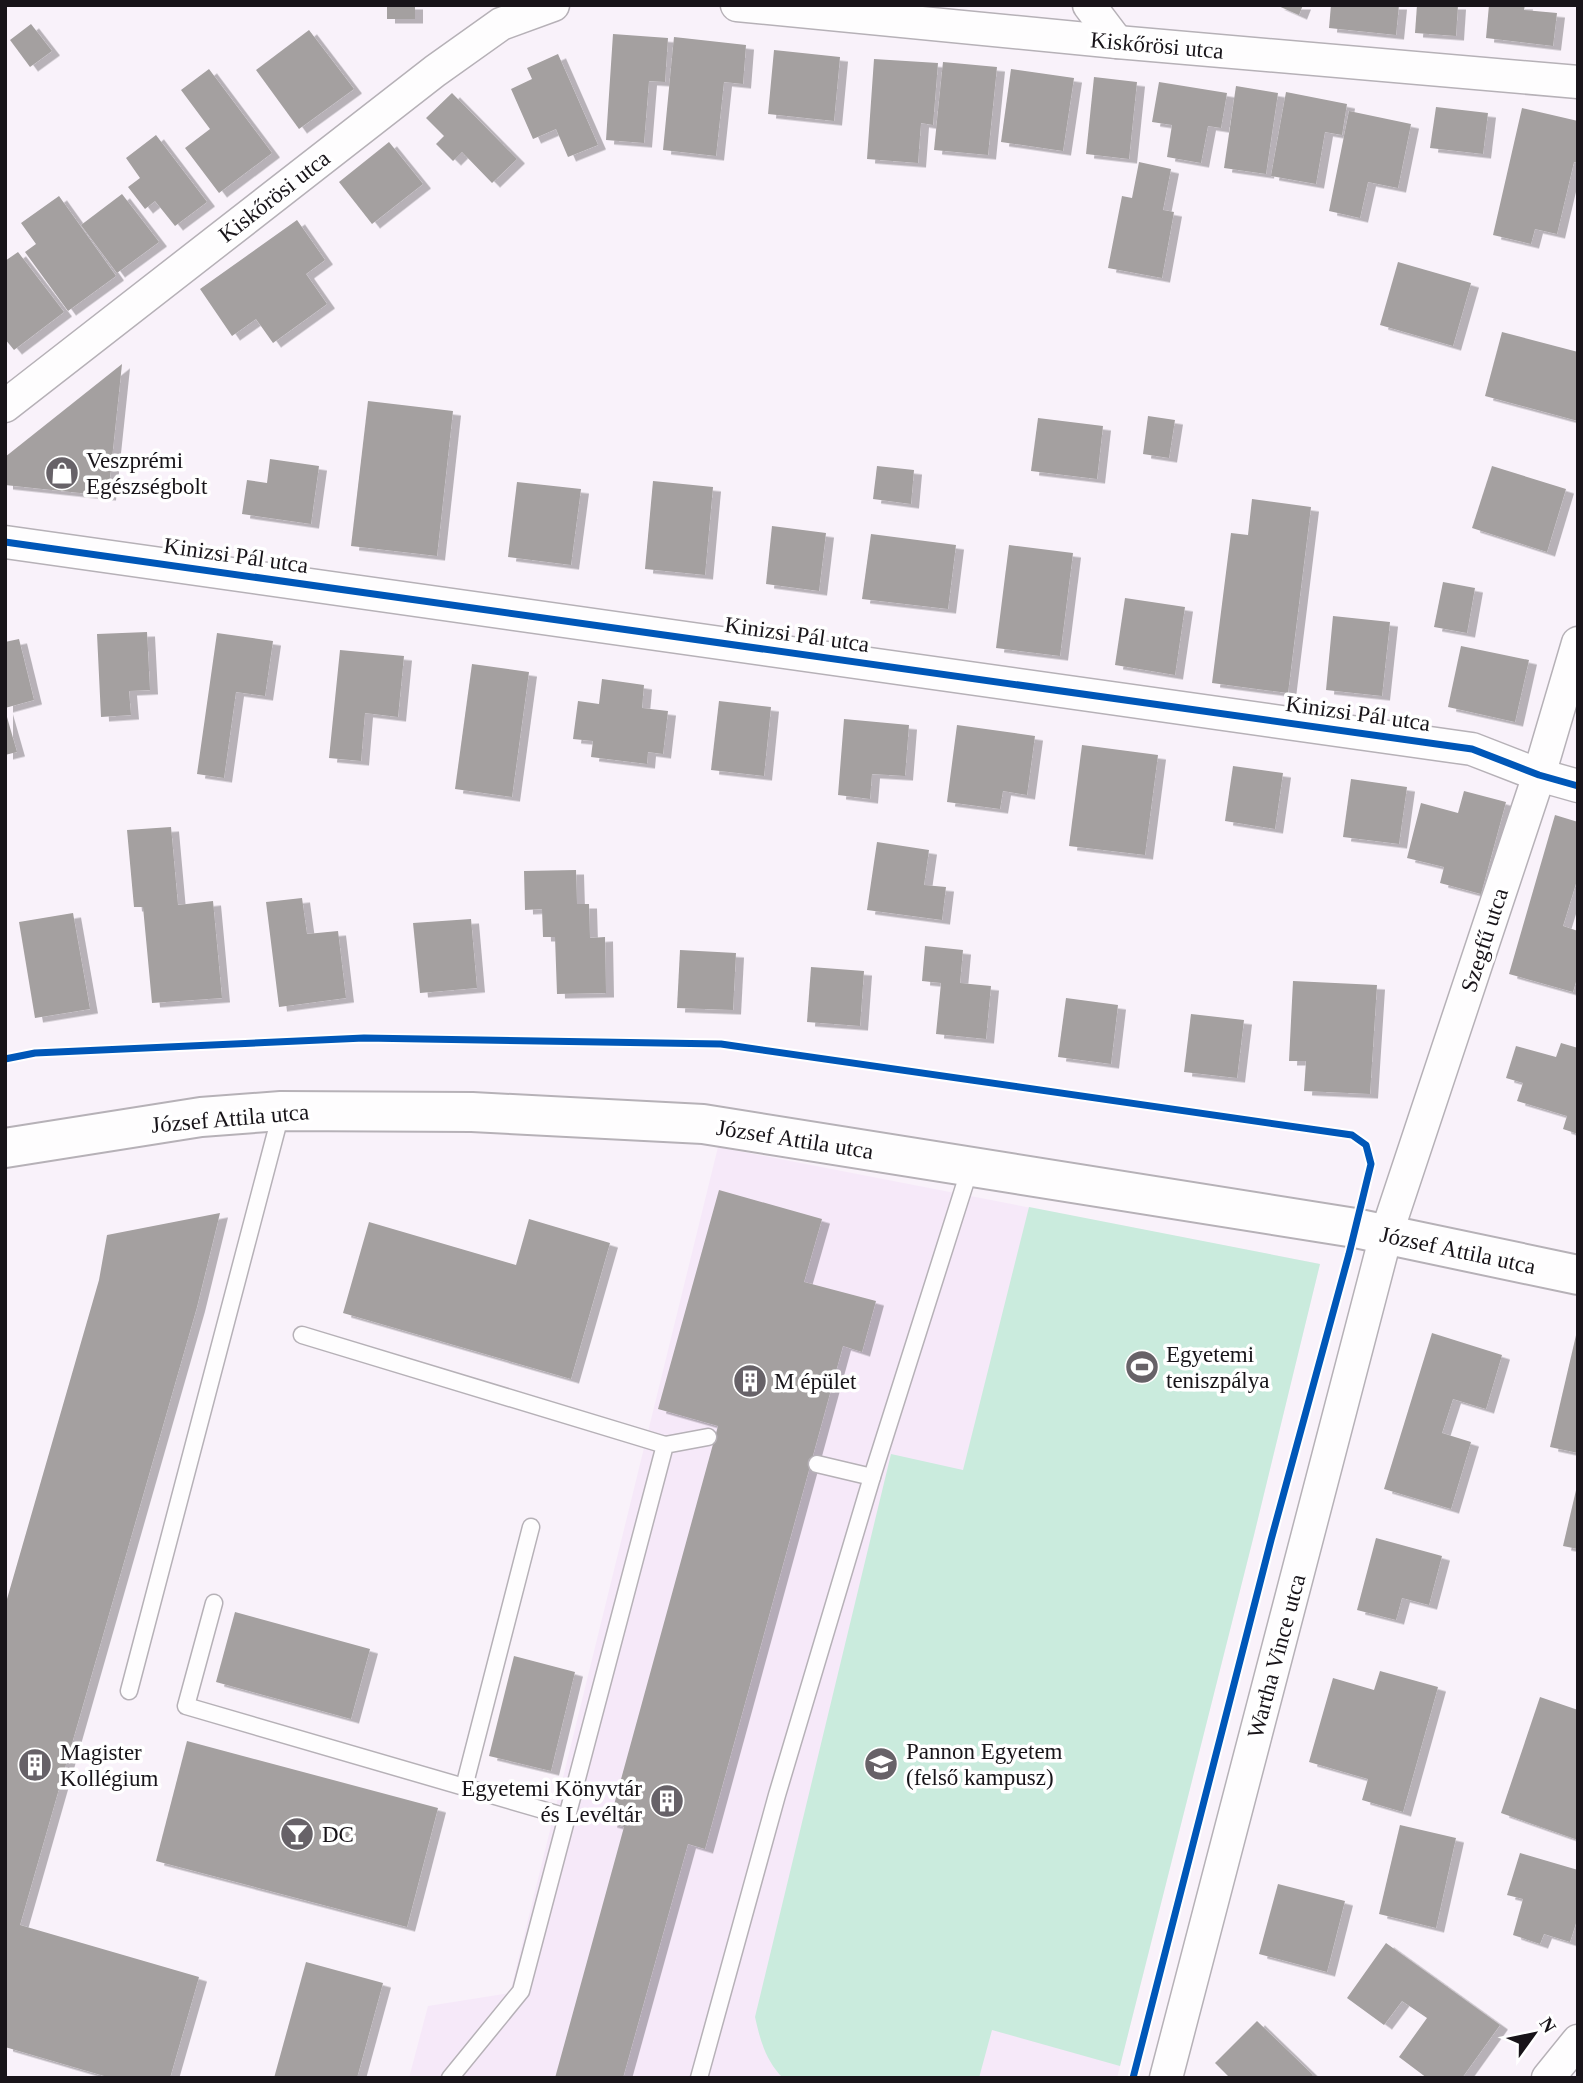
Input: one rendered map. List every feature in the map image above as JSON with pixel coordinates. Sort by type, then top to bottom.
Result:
[{"type":"street","name":"Kiskőrösi utca","points":[[5,406],[435,71],[496,15],[553,5]]},
{"type":"street","name":"Kiskőrösi utca","points":[[737,5],[1578,82]]},
{"type":"street","points":[[1089,5],[1117,41]]},
{"type":"street","name":"Kinizsi Pál utca","points":[[5,541],[1472,749],[1539,775],[1578,786]]},
{"type":"street","name":"Szegfű utca","points":[[1386,1235],[1539,775],[1578,643]]},
{"type":"street","name":"József Attila utca","points":[[5,1148],[201,1117],[282,1111],[472,1112],[703,1124],[1355,1228],[1578,1275]]},
{"type":"street","name":"Wartha Vince utca","points":[[1167,2078],[1386,1235]]},
{"type":"street","points":[[1548,2078],[1578,2041]]},
{"type":"lane","points":[[129,1691],[282,1111]]},
{"type":"lane","points":[[699,2078],[777,1795],[872,1477],[970,1168]]},
{"type":"lane","points":[[302,1335],[665,1445],[708,1437]]},
{"type":"lane","points":[[450,2078],[521,1991],[665,1445]]},
{"type":"lane","points":[[817,1464],[872,1477]]},
{"type":"lane","points":[[464,1787],[531,1527]]},
{"type":"lane","points":[[214,1603],[186,1706],[567,1817]]},
{"type":"shaded area","name":"Pannon Egyetem (felső kampusz)","points":[[718,1147],[1320,1264],[1117,2078],[409,2078],[428,2006],[510,1993]]},
{"type":"green space","points":[[1029,1207],[1320,1264],[1120,2066],[992,2030],[979,2078],[783,2078],[764,2050],[755,2017],[891,1454],[963,1470]]},
{"type":"building","points":[[387,5],[415,5],[415,19],[387,19]]},
{"type":"building","points":[[1276,5],[1303,5],[1299,15]]},
{"type":"building","points":[[1331,5],[1399,5],[1396,35],[1329,28]]},
{"type":"building","points":[[1417,5],[1458,5],[1456,36],[1415,33]]},
{"type":"building","points":[[1489,5],[1525,5],[1524,10],[1557,13],[1553,46],[1486,38]]},
{"type":"building","points":[[31,24],[52,51],[30,67],[10,40]]},
{"type":"building","points":[[309,30],[354,89],[299,129],[256,70]]},
{"type":"building","points":[[613,34],[668,38],[665,82],[649,81],[644,143],[606,140]]},
{"type":"building","points":[[674,37],[746,45],[743,84],[724,82],[716,156],[663,150]]},
{"type":"building","points":[[774,50],[840,57],[834,121],[768,114]]},
{"type":"building","points":[[558,54],[598,145],[568,157],[556,129],[533,139],[511,89],[532,79],[527,68]]},
{"type":"building","points":[[874,59],[938,63],[933,125],[921,123],[918,163],[867,159]]},
{"type":"building","points":[[943,62],[997,67],[988,155],[934,150]]},
{"type":"building","points":[[209,69],[272,153],[219,193],[185,148],[210,129],[181,90]]},
{"type":"building","points":[[1011,69],[1074,78],[1063,151],[1001,142]]},
{"type":"building","points":[[1094,77],[1137,82],[1129,159],[1086,154]]},
{"type":"building","points":[[1159,82],[1227,93],[1221,128],[1208,126],[1201,163],[1167,157],[1172,125],[1152,122]]},
{"type":"building","points":[[1236,86],[1278,93],[1266,174],[1224,168]]},
{"type":"building","points":[[1286,92],[1347,104],[1342,135],[1325,132],[1316,184],[1271,176]]},
{"type":"building","points":[[452,93],[517,159],[492,183],[462,152],[453,161],[436,144],[444,136],[426,118]]},
{"type":"building","points":[[1436,107],[1488,113],[1483,154],[1430,148]]},
{"type":"building","points":[[1522,108],[1578,121],[1578,163],[1574,162],[1557,234],[1535,229],[1531,244],[1493,235]]},
{"type":"building","points":[[1349,111],[1411,124],[1398,188],[1368,182],[1360,218],[1329,211]]},
{"type":"building","points":[[156,135],[207,202],[175,226],[155,201],[145,209],[128,187],[140,178],[126,158]]},
{"type":"building","points":[[389,142],[423,184],[372,224],[339,182]]},
{"type":"building","points":[[1139,162],[1171,169],[1163,210],[1174,212],[1162,278],[1108,268],[1122,196],[1132,198]]},
{"type":"building","points":[[122,194],[159,242],[117,273],[81,225]]},
{"type":"building","points":[[59,196],[116,276],[68,311],[25,252],[36,244],[21,223]]},
{"type":"building","points":[[297,220],[325,260],[306,274],[327,304],[273,343],[256,319],[232,336],[200,289]]},
{"type":"building","points":[[18,252],[64,312],[14,350],[5,339],[5,261]]},
{"type":"building","points":[[1398,262],[1471,283],[1453,346],[1380,325]]},
{"type":"building","points":[[1502,332],[1578,352],[1578,421],[1485,396]]},
{"type":"building","points":[[122,364],[108,496],[5,485],[5,457]]},
{"type":"building","points":[[368,401],[453,411],[437,556],[351,546]]},
{"type":"building","points":[[1148,416],[1175,420],[1169,458],[1143,454]]},
{"type":"building","points":[[1038,418],[1103,426],[1097,479],[1031,471]]},
{"type":"building","points":[[270,459],[319,466],[311,524],[242,514],[247,480],[267,483]]},
{"type":"building","points":[[877,466],[914,470],[911,504],[873,499]]},
{"type":"building","points":[[1492,466],[1566,489],[1547,552],[1472,528]]},
{"type":"building","points":[[653,481],[713,487],[705,575],[645,569]]},
{"type":"building","points":[[517,482],[581,489],[571,565],[508,557]]},
{"type":"building","points":[[1252,499],[1311,507],[1288,693],[1212,683],[1231,533],[1248,535]]},
{"type":"building","points":[[772,526],[826,533],[819,591],[766,584]]},
{"type":"building","points":[[871,534],[956,545],[948,609],[862,599]]},
{"type":"building","points":[[1009,545],[1073,553],[1060,656],[996,648]]},
{"type":"building","points":[[1443,582],[1475,588],[1467,633],[1434,627]]},
{"type":"building","points":[[1125,598],[1185,607],[1175,675],[1115,665]]},
{"type":"building","points":[[1333,616],[1390,622],[1382,696],[1326,690]]},
{"type":"building","points":[[147,632],[150,690],[129,691],[131,715],[101,717],[97,634]]},
{"type":"building","points":[[217,633],[273,641],[265,696],[236,692],[224,778],[197,774]]},
{"type":"building","points":[[19,639],[34,700],[5,708],[5,642]]},
{"type":"building","points":[[1461,646],[1529,660],[1515,722],[1448,707]]},
{"type":"building","points":[[340,650],[404,656],[398,717],[365,713],[361,761],[329,758]]},
{"type":"building","points":[[472,664],[529,672],[512,797],[455,789]]},
{"type":"building","points":[[602,679],[644,685],[642,708],[668,711],[663,754],[648,752],[647,764],[591,757],[593,741],[573,739],[578,701],[599,704]]},
{"type":"building","points":[[719,701],[771,707],[764,776],[711,770]]},
{"type":"building","points":[[5,710],[17,752],[5,755]]},
{"type":"building","points":[[844,719],[909,725],[905,776],[872,774],[870,799],[838,795]]},
{"type":"building","points":[[957,725],[1035,736],[1027,795],[1003,791],[1000,809],[947,802]]},
{"type":"building","points":[[1082,745],[1158,755],[1145,855],[1069,846]]},
{"type":"building","points":[[1233,766],[1283,773],[1275,829],[1225,821]]},
{"type":"building","points":[[1351,779],[1407,787],[1399,844],[1343,837]]},
{"type":"building","points":[[1464,791],[1506,802],[1481,894],[1440,883],[1444,867],[1407,858],[1421,803],[1458,813]]},
{"type":"building","points":[[1555,815],[1578,822],[1578,877],[1563,926],[1578,931],[1578,975],[1573,992],[1509,974]]},
{"type":"building","points":[[171,827],[178,905],[213,901],[222,998],[152,1003],[143,907],[134,907],[127,830]]},
{"type":"building","points":[[877,842],[929,850],[924,885],[946,887],[942,920],[867,910]]},
{"type":"building","points":[[576,870],[577,904],[589,904],[590,938],[605,937],[606,993],[557,994],[555,937],[543,937],[542,909],[525,910],[524,871]]},
{"type":"building","points":[[302,898],[307,934],[338,931],[346,998],[279,1007],[266,902]]},
{"type":"building","points":[[73,913],[90,1009],[35,1018],[19,922]]},
{"type":"building","points":[[471,919],[477,988],[420,993],[413,923]]},
{"type":"building","points":[[925,946],[963,950],[960,983],[991,986],[986,1039],[936,1034],[941,983],[922,981]]},
{"type":"building","points":[[680,950],[736,953],[733,1010],[677,1008]]},
{"type":"building","points":[[811,967],[864,971],[860,1026],[807,1022]]},
{"type":"building","points":[[1293,981],[1377,985],[1370,1094],[1304,1091],[1306,1061],[1289,1061]]},
{"type":"building","points":[[1066,998],[1118,1005],[1111,1064],[1058,1057]]},
{"type":"building","points":[[1191,1014],[1244,1020],[1237,1078],[1184,1072]]},
{"type":"building","points":[[1561,1043],[1578,1048],[1578,1134],[1563,1129],[1567,1116],[1517,1101],[1523,1083],[1506,1078],[1516,1046],[1556,1057]]},
{"type":"building","points":[[719,1190],[822,1219],[804,1282],[876,1301],[862,1352],[843,1346],[705,1849],[688,1844],[623,2078],[555,2078],[624,1827],[609,1823],[718,1426],[658,1409]]},
{"type":"building","name":"Magister Kollégium","points":[[220,1213],[197,1307],[20,1925],[199,1977],[170,2078],[111,2078],[5,2047],[5,1606],[99,1280],[107,1235]]},
{"type":"building","points":[[529,1219],[610,1243],[571,1379],[343,1313],[369,1222],[516,1265]]},
{"type":"building","points":[[1578,1331],[1578,1453],[1550,1447]]},
{"type":"building","points":[[1432,1333],[1502,1355],[1486,1409],[1453,1399],[1442,1433],[1471,1442],[1451,1509],[1384,1489]]},
{"type":"building","points":[[1578,1486],[1578,1549],[1563,1546]]},
{"type":"building","points":[[1376,1538],[1442,1556],[1429,1605],[1402,1598],[1396,1620],[1357,1610]]},
{"type":"building","points":[[235,1612],[370,1649],[351,1719],[216,1682]]},
{"type":"building","points":[[514,1656],[575,1672],[551,1771],[489,1756]]},
{"type":"building","points":[[1380,1671],[1438,1687],[1403,1812],[1362,1800],[1368,1779],[1309,1762],[1333,1678],[1374,1690]]},
{"type":"building","points":[[1540,1697],[1578,1710],[1578,1840],[1501,1813]]},
{"type":"building","name":"DC","points":[[187,1741],[438,1808],[407,1927],[156,1861]]},
{"type":"building","points":[[1400,1825],[1456,1838],[1436,1928],[1379,1914]]},
{"type":"building","points":[[1520,1853],[1578,1870],[1578,1917],[1570,1942],[1544,1934],[1540,1944],[1513,1935],[1523,1899],[1507,1895]]},
{"type":"building","points":[[1278,1884],[1345,1901],[1327,1972],[1259,1954]]},
{"type":"building","points":[[1386,1943],[1500,2025],[1462,2078],[1427,2078],[1399,2057],[1427,2018],[1402,2001],[1384,2025],[1347,1998]]},
{"type":"building","points":[[306,1962],[383,1983],[357,2078],[274,2078]]},
{"type":"building","points":[[1257,2021],[1313,2075],[1311,2078],[1230,2078],[1215,2063]]},
{"type":"cycle path","points":[[5,542],[1472,749],[1539,775],[1578,786]]},
{"type":"cycle path","points":[[5,1059],[35,1053],[364,1038],[721,1044],[1352,1135],[1366,1145],[1371,1164],[1349,1254],[1271,1540],[1133,2078]]},
{"type":"place","name":"Veszprémi Egészségbolt","points":[[62,473]]},
{"type":"place","name":"Egyetemi teniszpálya","points":[[1142,1367]]},
{"type":"place","name":"M épület","points":[[750,1381]]},
{"type":"place","name":"Pannon Egyetem (felső kampusz)","points":[[881,1764]]},
{"type":"place","name":"Magister Kollégium","points":[[35,1765]]},
{"type":"place","name":"Egyetemi Könyvtár és Levéltár","points":[[667,1801]]},
{"type":"place","name":"DC","points":[[297,1834]]}]
